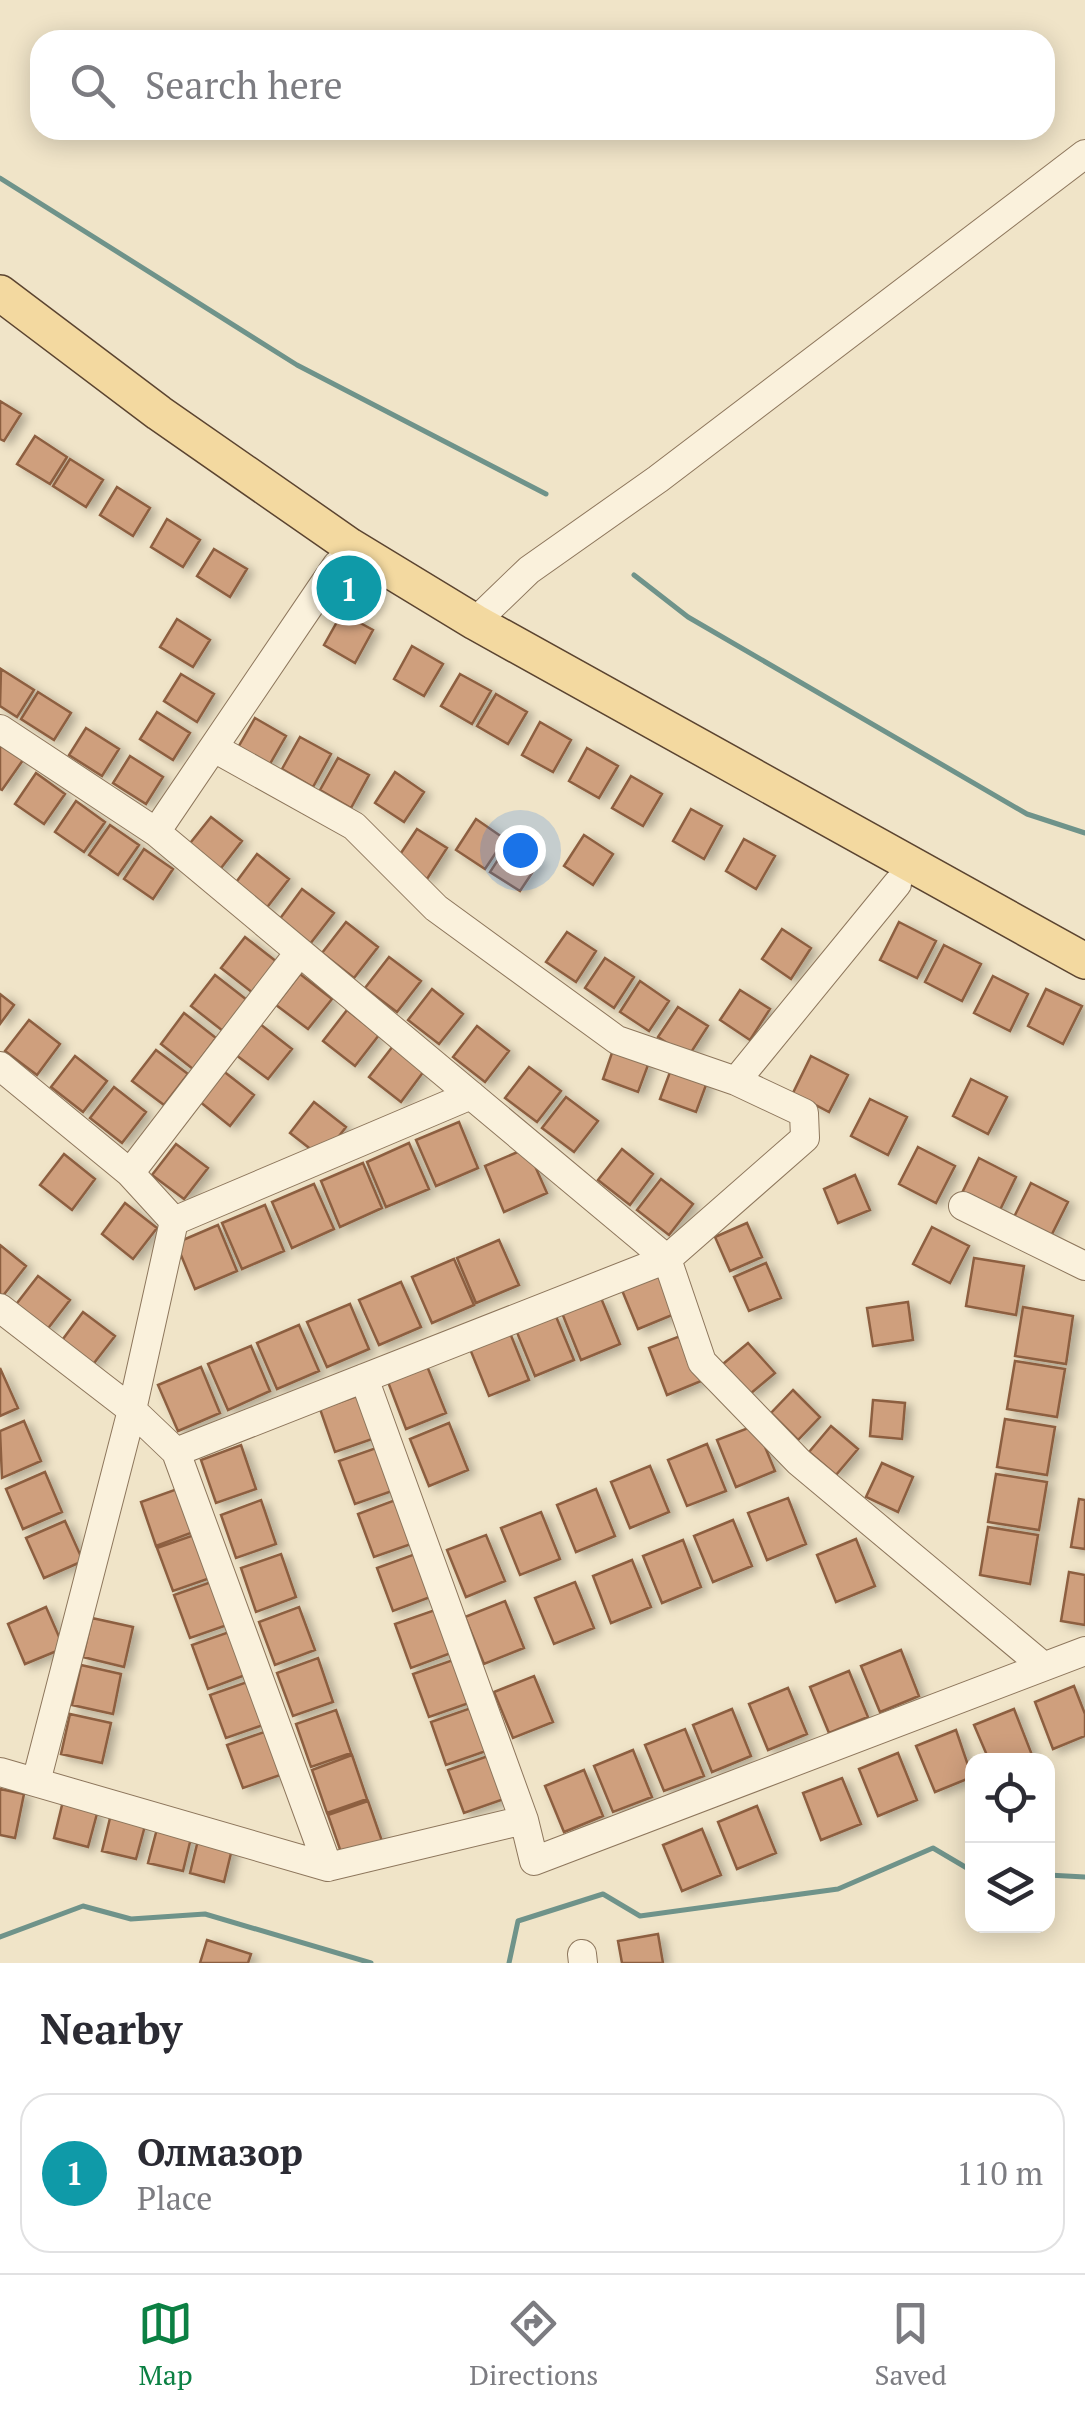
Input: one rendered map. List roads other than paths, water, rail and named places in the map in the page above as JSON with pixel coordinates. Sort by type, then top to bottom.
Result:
[{"type":"main road","points":[[0,293],[256,482],[475,622],[1085,961]]},
{"type":"main road","points":[[0,322],[146,432],[337,564],[463,642],[1085,986]]},
{"type":"street","points":[[475,622],[529,570],[658,479],[1085,154]]},
{"type":"street","points":[[156,832],[337,564]]},
{"type":"street","points":[[0,729],[156,832],[666,1259],[702,1362],[799,1462],[1043,1666]]},
{"type":"street","points":[[176,1452],[666,1259],[806,1138],[804,1113],[736,1081],[617,1040],[436,908],[354,826],[214,748]]},
{"type":"street","points":[[736,1081],[896,884]]},
{"type":"street","points":[[130,1173],[298,954]]},
{"type":"street","points":[[0,1066],[130,1173],[174,1221]]},
{"type":"street","points":[[174,1221],[471,1095]]},
{"type":"street","points":[[963,1206],[1085,1266]]},
{"type":"street","points":[[36,1782],[132,1410],[174,1221]]},
{"type":"street","points":[[0,1308],[132,1410],[176,1452],[328,1867]]},
{"type":"street","points":[[364,1378],[524,1820],[534,1862],[1085,1651]]},
{"type":"street","points":[[0,1772],[328,1867],[524,1820]]},
{"type":"waterway","points":[[0,178],[297,365],[546,494]]},
{"type":"waterway","points":[[634,575],[688,617],[1027,814],[1085,833]]},
{"type":"waterway","points":[[509,1963],[518,1921],[603,1894],[640,1916],[838,1889],[933,1848],[965,1867]]},
{"type":"waterway","points":[[1055,1875],[1085,1877]]},
{"type":"waterway","points":[[0,1937],[83,1906],[131,1919],[205,1914],[371,1963]]},
{"type":"place","name":"Олмазор","points":[[349,588]]}]
